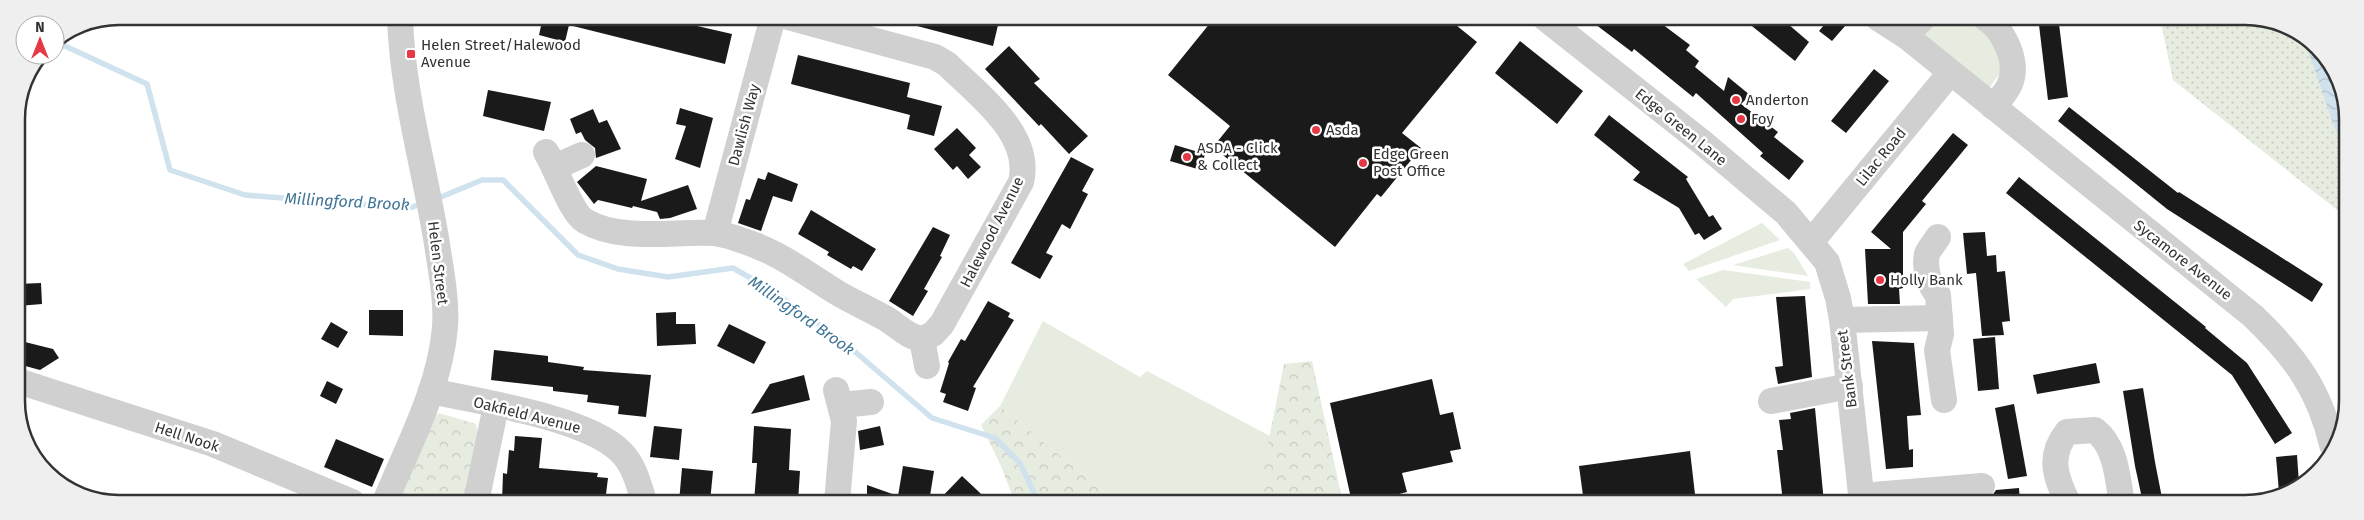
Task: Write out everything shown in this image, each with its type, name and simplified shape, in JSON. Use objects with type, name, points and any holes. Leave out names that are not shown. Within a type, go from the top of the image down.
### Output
[{"type":"street","name":"Helen Street","points":[[388,495],[431,391],[440,358],[445,326],[440,268],[429,200],[409,100],[401,25]]},
{"type":"street","name":"Dawlish Way","points":[[715,233],[771,25]]},
{"type":"street","name":"Halewood Avenue","points":[[817,25],[935,57],[947,64],[1008,126],[1020,146],[1024,162],[1021,182],[942,324],[933,334],[922,339]]},
{"type":"street","name":"Edge Green Lane","points":[[1554,25],[1745,178],[1786,213],[1811,242]]},
{"type":"street","points":[[1993,107],[2011,81],[2012,65],[2004,39],[1994,25]]},
{"type":"street","name":"Sycamore Avenue","points":[[1914,27],[1950,73],[2253,316],[2283,344],[2302,370],[2318,400],[2330,440]]},
{"type":"street","name":"Lilac Road","points":[[1811,242],[1950,73]]},
{"type":"street","points":[[582,155],[551,160],[570,202],[583,220],[603,229],[631,232],[715,233],[756,246],[784,258],[837,293],[885,318],[913,338],[922,339],[927,366]]},
{"type":"street","points":[[1938,237],[1927,254],[1928,279],[1938,295],[1941,334],[1937,350],[1944,400]]},
{"type":"street","name":"Bank Street","points":[[1811,242],[1827,262],[1838,298],[1850,386],[1861,495]]},
{"type":"street","points":[[1842,320],[1940,318]]},
{"type":"street","name":"Hell Nook","points":[[25,383],[213,444],[335,495]]},
{"type":"street","points":[[1771,400],[1850,386]]},
{"type":"street","name":"Oakfield Avenue","points":[[431,391],[560,422],[586,430],[607,440],[622,452],[633,469],[642,495]]},
{"type":"street","points":[[838,495],[844,421],[838,397],[871,402]]},
{"type":"street","points":[[477,495],[496,406]]},
{"type":"street","points":[[2064,495],[2054,454],[2058,444],[2067,432],[2095,430],[2106,439],[2113,454],[2120,495]]},
{"type":"street","points":[[1904,495],[1982,486]]},
{"type":"green space","points":[[1934,25],[1972,25],[1985,32],[1999,50],[2002,70],[1988,90],[1923,38]]},
{"type":"green space","points":[[2161,25],[2251,25],[2281,32],[2302,44],[2320,62],[2332,83],[2337,101],[2339,113],[2339,211],[2173,80]]},
{"type":"green space","points":[[1762,223],[1780,240],[1689,271],[1683,264]]},
{"type":"green space","points":[[1788,248],[1794,253],[1808,276],[1733,265]]},
{"type":"green space","points":[[1723,270],[1810,282],[1810,289],[1733,299],[1726,307],[1696,279]]},
{"type":"green space","points":[[1043,321],[1140,377],[1147,371],[1270,436],[1258,495],[1107,495],[1000,406]]},
{"type":"green space","points":[[1312,361],[1341,495],[1258,495],[1284,364]]},
{"type":"green space","points":[[1000,406],[1107,495],[1012,495],[1001,466],[981,425]]},
{"type":"green space","points":[[439,413],[476,424],[478,434],[467,495],[394,495],[432,417]]},
{"type":"water","points":[[2308,50],[2320,62],[2332,83],[2339,113],[2339,133],[2336,132]]},
{"type":"building","points":[[541,25],[569,25],[565,42],[539,35]]},
{"type":"building","points":[[569,25],[693,25],[732,34],[725,64]]},
{"type":"building","points":[[913,25],[998,25],[993,46]]},
{"type":"building","name":"Asda","points":[[1209,25],[1456,25],[1477,42],[1402,133],[1421,148],[1381,197],[1377,194],[1335,247],[1213,147],[1230,126],[1168,75]]},
{"type":"building","points":[[1596,25],[1663,25],[1690,45],[1686,50],[1699,61],[1695,67],[1724,91],[1728,77],[1750,95],[1741,104],[1778,132],[1774,137],[1804,161],[1789,180],[1760,156],[1763,153],[1696,93],[1693,97],[1634,49],[1632,52]]},
{"type":"building","points":[[1751,25],[1789,25],[1809,42],[1795,61]]},
{"type":"building","points":[[1824,25],[1846,25],[1832,41],[1819,31]]},
{"type":"building","points":[[2039,25],[2059,25],[2068,97],[2048,100]]},
{"type":"building","points":[[1520,41],[1583,91],[1557,124],[1495,73]]},
{"type":"building","points":[[1009,46],[1040,79],[1034,83],[1088,136],[1069,154],[1041,124],[1039,126],[985,69]]},
{"type":"building","points":[[798,55],[910,83],[907,97],[942,106],[934,136],[907,129],[910,115],[791,84]]},
{"type":"building","points":[[1874,69],[1889,81],[1846,133],[1831,121]]},
{"type":"building","points":[[488,90],[551,102],[544,131],[483,116]]},
{"type":"building","points":[[2069,107],[2178,193],[2323,284],[2312,302],[2167,209],[2058,121]]},
{"type":"building","points":[[680,108],[713,118],[700,168],[675,159],[686,126],[676,124]]},
{"type":"building","points":[[593,109],[599,123],[607,120],[621,149],[596,158],[595,148],[585,140],[581,132],[576,134],[570,119]]},
{"type":"building","points":[[1609,115],[1688,177],[1686,179],[1709,217],[1713,215],[1722,229],[1704,240],[1699,233],[1695,235],[1679,208],[1633,180],[1640,172],[1594,135]]},
{"type":"building","points":[[957,128],[976,148],[969,155],[981,167],[968,179],[957,166],[953,170],[934,149]]},
{"type":"building","points":[[1953,133],[1968,145],[1922,201],[1926,204],[1903,232],[1903,288],[1899,289],[1900,304],[1868,304],[1865,249],[1891,249],[1871,232]]},
{"type":"building","name":"ASDA - Click & Collect","points":[[1175,145],[1205,154],[1201,170],[1170,161]]},
{"type":"building","points":[[1071,157],[1094,169],[1082,191],[1088,194],[1070,229],[1062,224],[1046,253],[1053,256],[1040,279],[1011,263]]},
{"type":"building","points":[[596,166],[647,179],[641,201],[688,185],[697,209],[670,218],[660,219],[657,212],[633,206],[632,208],[598,200],[594,204],[577,182]]},
{"type":"building","points":[[768,172],[798,184],[792,202],[773,196],[761,231],[738,223],[746,199],[750,200],[758,178],[765,180]]},
{"type":"building","points":[[2019,177],[2206,327],[2247,363],[2292,433],[2275,444],[2232,375],[2006,193]]},
{"type":"building","points":[[811,210],[876,249],[862,271],[853,266],[851,269],[827,255],[829,252],[798,234]]},
{"type":"building","points":[[933,227],[950,235],[940,256],[942,257],[924,289],[928,291],[913,316],[889,301]]},
{"type":"building","points":[[1985,232],[1987,256],[1996,255],[1997,272],[2005,271],[2010,321],[2002,322],[2004,335],[1982,336],[1976,273],[1967,274],[1963,233]]},
{"type":"building","points":[[41,283],[42,304],[25,305],[25,284]]},
{"type":"building","points":[[1805,296],[1812,377],[1778,384],[1775,367],[1783,366],[1776,297]]},
{"type":"building","points":[[988,301],[1010,313],[1008,317],[1014,320],[973,387],[976,388],[968,411],[943,402],[946,394],[940,392],[948,362],[961,339],[965,341]]},
{"type":"building","points":[[369,310],[403,310],[403,336],[369,335]]},
{"type":"building","points":[[676,312],[676,324],[695,324],[696,344],[657,346],[656,313]]},
{"type":"building","points":[[331,322],[348,332],[338,348],[321,339]]},
{"type":"building","points":[[729,324],[766,342],[754,364],[717,346]]},
{"type":"building","points":[[1995,337],[1999,389],[1978,391],[1973,339]]},
{"type":"building","points":[[1872,341],[1914,343],[1921,415],[1907,416],[1909,450],[1913,449],[1913,467],[1886,469]]},
{"type":"building","points":[[25,342],[53,349],[59,358],[40,370],[25,366]]},
{"type":"building","points":[[494,350],[548,356],[548,362],[584,367],[583,370],[651,375],[646,417],[618,414],[619,406],[587,402],[588,395],[553,391],[553,387],[491,380]]},
{"type":"building","points":[[2096,363],[2100,383],[2037,394],[2033,375]]},
{"type":"building","points":[[804,375],[810,400],[751,414],[770,384]]},
{"type":"building","points":[[1432,379],[1440,415],[1453,412],[1461,449],[1450,451],[1453,462],[1402,473],[1407,492],[1395,495],[1350,495],[1330,403]]},
{"type":"building","points":[[327,381],[343,389],[336,404],[320,396]]},
{"type":"building","points":[[2143,388],[2161,495],[2141,495],[2123,391]]},
{"type":"building","points":[[2014,404],[2027,476],[2008,479],[1995,408]]},
{"type":"building","points":[[1815,408],[1823,495],[1782,495],[1777,450],[1783,450],[1779,420],[1791,419],[1790,413]]},
{"type":"building","points":[[654,426],[682,429],[679,460],[650,457]]},
{"type":"building","points":[[754,426],[791,429],[789,470],[800,471],[798,495],[755,495],[757,463],[752,463]]},
{"type":"building","points":[[880,426],[884,445],[860,450],[858,431]]},
{"type":"building","points":[[515,436],[542,438],[539,468],[598,473],[597,477],[608,478],[606,495],[502,495],[503,473],[507,474],[509,450],[514,451]]},
{"type":"building","points":[[336,439],[384,459],[372,487],[324,467]]},
{"type":"building","points":[[1690,451],[1695,495],[1583,495],[1579,466]]},
{"type":"building","points":[[2297,455],[2299,478],[2279,489],[2276,457]]},
{"type":"building","points":[[903,466],[934,471],[930,495],[898,495]]},
{"type":"building","points":[[682,468],[713,471],[711,495],[680,495]]},
{"type":"building","points":[[962,476],[982,495],[944,495]]},
{"type":"building","points":[[867,485],[895,495],[867,495]]},
{"type":"building","points":[[2019,488],[2019,495],[1993,495],[1996,490]]},
{"type":"waterway","name":"Millingford Brook","points":[[65,46],[147,84],[170,170],[245,195],[410,208],[423,203]]},
{"type":"waterway","name":"Millingford Brook","points":[[436,199],[482,180],[503,180],[578,255],[618,269],[668,277],[733,268],[768,288],[846,344],[932,418],[995,438],[1020,463],[1035,495]]},
{"type":"place","name":"Helen Street/Halewood Avenue","points":[[411,54]]},
{"type":"place","name":"Anderton","points":[[1736,100]]},
{"type":"place","name":"Foy","points":[[1741,119]]},
{"type":"place","name":"Asda","points":[[1316,130]]},
{"type":"place","name":"ASDA - Click & Collect","points":[[1187,157]]},
{"type":"place","name":"Edge Green Post Office","points":[[1363,163]]},
{"type":"place","name":"Holly Bank","points":[[1880,280]]}]
